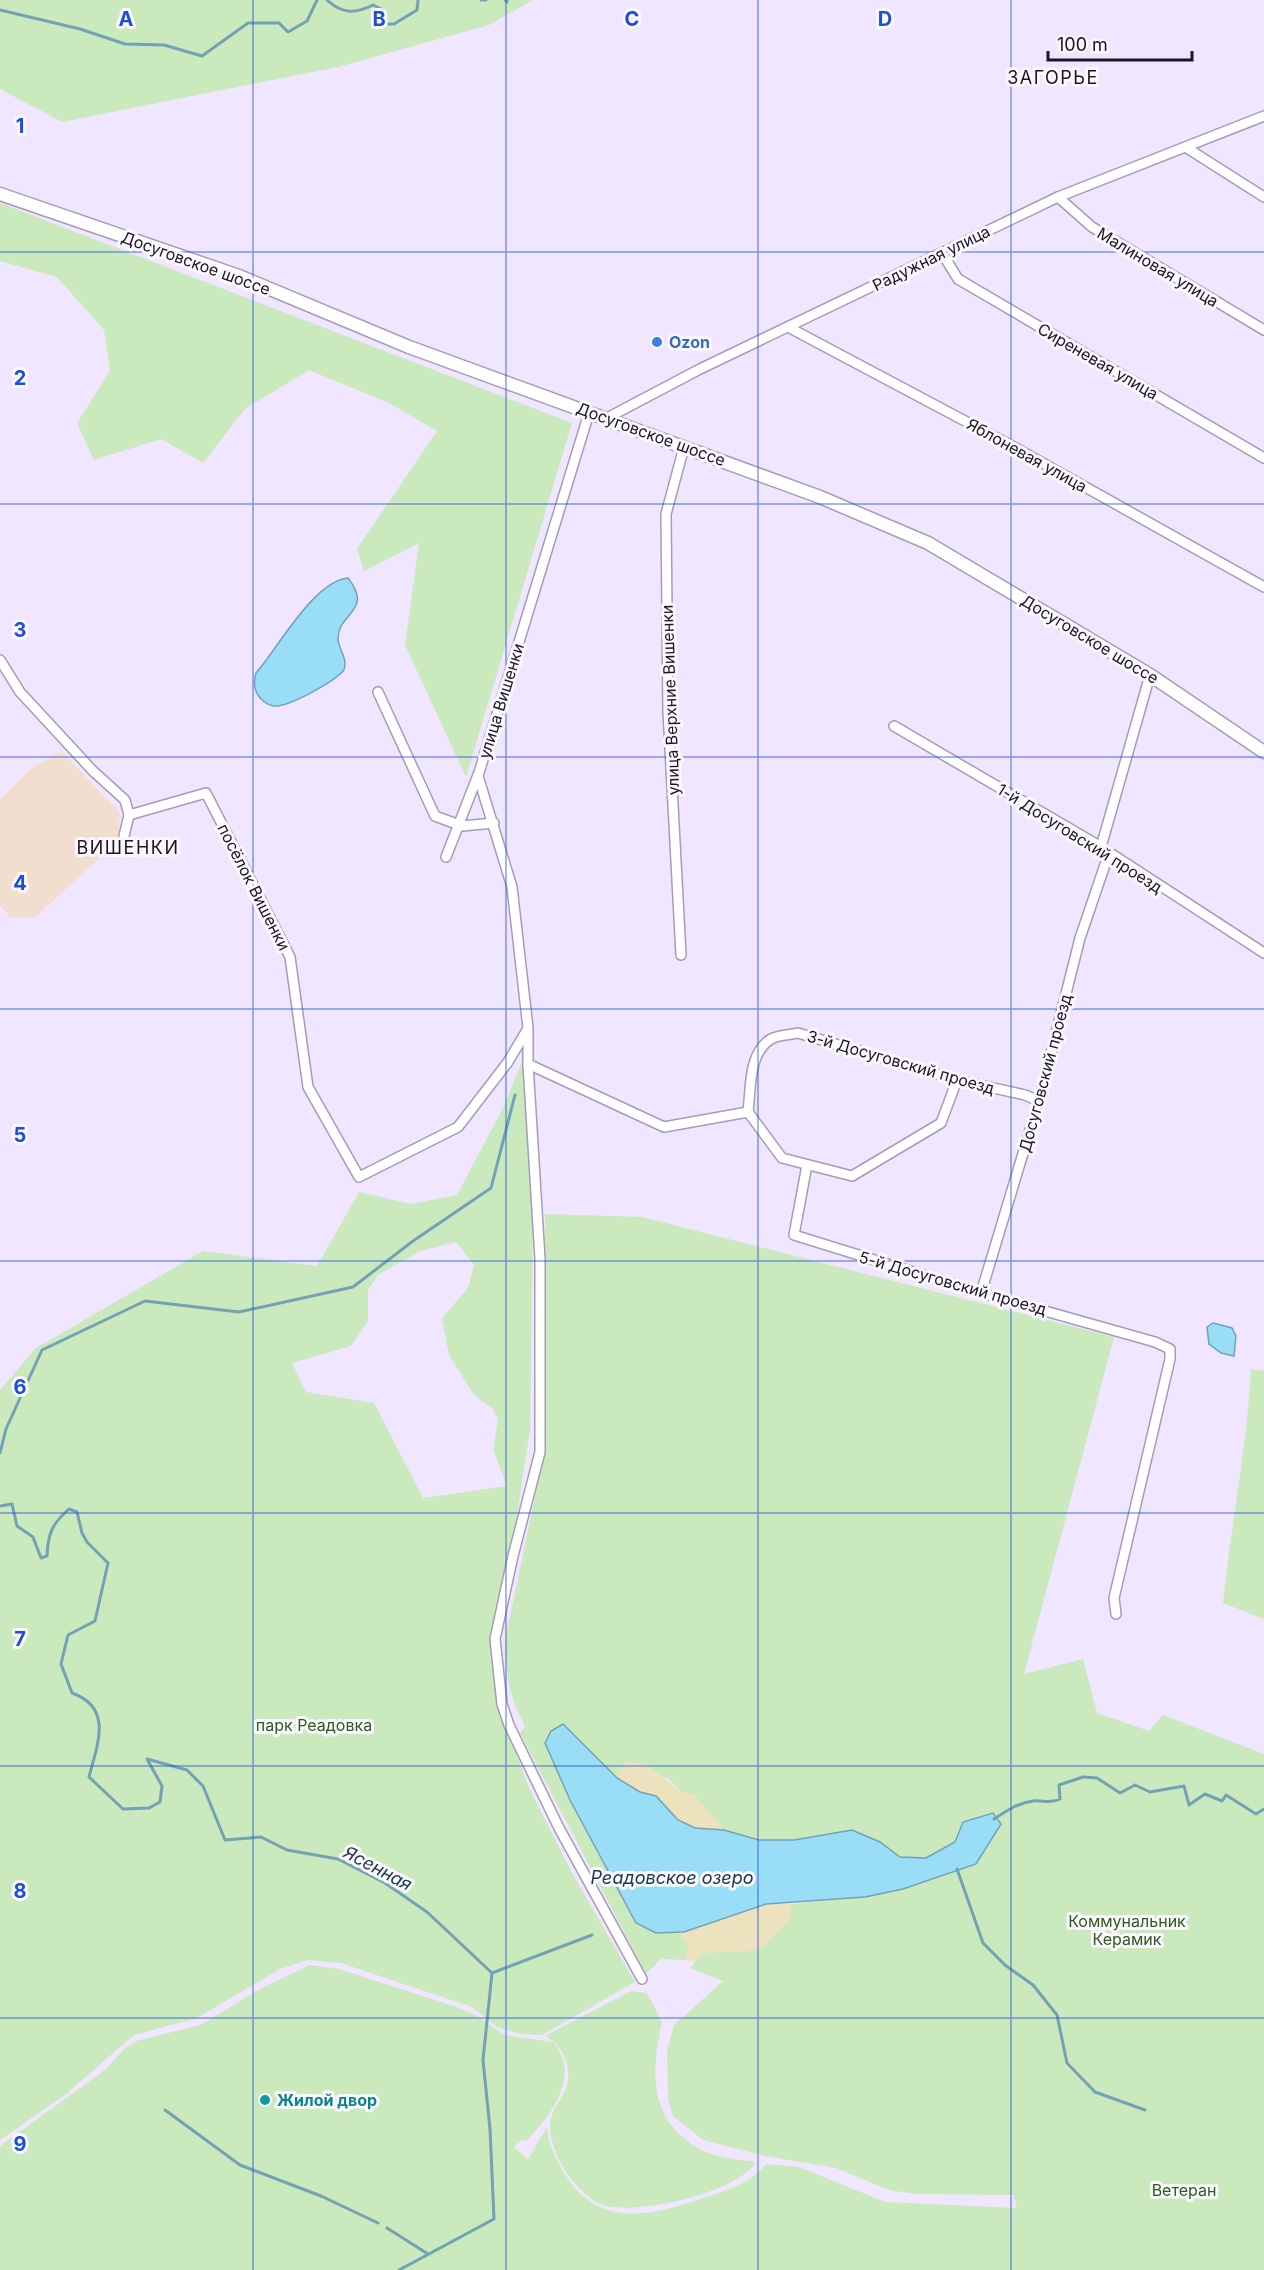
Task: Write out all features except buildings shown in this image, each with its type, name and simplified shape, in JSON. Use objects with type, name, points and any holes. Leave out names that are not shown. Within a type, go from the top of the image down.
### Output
[{"type":"main road","name":"Досуговское шоссе","points":[[0,194],[239,276],[409,347],[820,497],[928,543],[1150,675],[1264,752]]},
{"type":"street","name":"Радужная улица","points":[[607,418],[788,327],[1058,197],[1264,116]]},
{"type":"street","points":[[1187,148],[1264,197]]},
{"type":"street","name":"Малиновая улица","points":[[1058,197],[1092,227],[1264,330]]},
{"type":"street","name":"Сиреневая улица","points":[[942,253],[958,279],[1264,458]]},
{"type":"street","name":"Яблоневая улица","points":[[788,327],[1012,446],[1264,587]]},
{"type":"street","name":"улица Вишенки","points":[[589,413],[478,775],[512,887],[528,1028],[528,1064],[540,1259],[540,1452],[531,1496],[513,1556],[495,1639],[502,1704],[519,1746],[559,1828],[642,1979]]},
{"type":"street","name":"улица Верхние Вишенки","points":[[681,955],[668,711],[666,514],[684,447]]},
{"type":"street","points":[[0,660],[20,692],[93,771],[125,800],[129,815],[124,836]]},
{"type":"street","points":[[1101,847],[1150,675]]},
{"type":"street","points":[[378,692],[435,816],[459,825],[494,823]]},
{"type":"street","name":"1-й Досуговский проезд","points":[[894,726],[1101,847],[1264,953]]},
{"type":"street","points":[[446,857],[478,775]]},
{"type":"street","name":"посёлок Вишенки","points":[[129,815],[206,793],[290,957],[308,1087],[359,1177],[458,1127],[508,1062],[528,1028]]},
{"type":"street","name":"Досуговский проезд","points":[[981,1293],[1039,1101],[1080,938],[1109,853]]},
{"type":"street","name":"3-й Досуговский проезд","points":[[748,1112],[753,1067],[759,1049],[772,1038],[798,1033],[957,1080],[1025,1095],[1039,1101]]},
{"type":"street","points":[[528,1064],[663,1127],[748,1112],[782,1158],[852,1176],[941,1123],[957,1080]]},
{"type":"street","name":"5-й Досуговский проезд","points":[[807,1164],[794,1235],[981,1293],[1155,1342],[1170,1349],[1170,1359],[1114,1598],[1116,1614]]},
{"type":"shaded area","points":[[62,752],[120,813],[118,841],[34,918],[10,917],[0,905],[0,800],[34,766]]},
{"type":"green space","points":[[0,0],[533,0],[489,25],[338,67],[62,122],[0,89]]},
{"type":"green space","points":[[0,203],[572,423],[466,777],[405,645],[419,543],[364,571],[357,549],[437,431],[389,403],[309,370],[245,409],[203,463],[161,439],[94,460],[77,423],[110,371],[104,330],[57,277],[0,261]]},
{"type":"green space","name":"парк Реадовка","points":[[522,1062],[533,1218],[530,1429],[513,1543],[490,1645],[499,1705],[529,1788],[572,1873],[635,1982],[542,2035],[521,2034],[497,2027],[472,2007],[341,1963],[308,1960],[280,1969],[197,2018],[134,2035],[66,2094],[0,2140],[0,1390],[36,1348],[203,1251],[317,1266],[359,1192],[411,1204],[457,1195],[504,1106]],"holes":[[[456,1242],[474,1265],[468,1288],[442,1318],[449,1355],[474,1395],[493,1409],[498,1420],[493,1449],[507,1486],[423,1498],[374,1403],[306,1392],[292,1363],[351,1346],[368,1321],[368,1290],[378,1275],[420,1251]]]},
{"type":"green space","points":[[545,1214],[642,1217],[1114,1337],[1024,1674],[1083,1659],[1097,1713],[1149,1731],[1163,1715],[1264,1754],[1264,2270],[0,2270],[0,2146],[105,2070],[125,2048],[136,2041],[200,2025],[262,1988],[310,1965],[339,1969],[454,2006],[477,2016],[505,2035],[553,2042],[561,2055],[565,2068],[560,2094],[536,2131],[526,2141],[522,2140],[514,2147],[528,2159],[547,2127],[554,2154],[576,2189],[591,2202],[608,2210],[645,2213],[686,2204],[739,2185],[754,2176],[766,2164],[799,2167],[885,2202],[1017,2208],[1014,2195],[915,2194],[889,2190],[836,2168],[765,2156],[703,2140],[673,2116],[668,2099],[667,2051],[674,2025],[723,1981],[690,1968],[702,1953],[760,1950],[790,1919],[791,1904],[865,1897],[903,1889],[955,1842],[926,1858],[900,1857],[880,1842],[852,1830],[794,1840],[759,1840],[724,1830],[695,1795],[680,1791],[669,1779],[626,1761],[617,1778],[563,1724],[545,1743],[570,1800],[636,1923],[656,1933],[678,1932],[689,1945],[684,1960],[661,1959],[646,1974],[520,1733],[525,1726],[515,1704],[508,1674],[505,1640],[544,1454]]},
{"type":"green space","points":[[1251,1369],[1264,1371],[1264,1619],[1223,1603],[1246,1428]]},
{"type":"green space","points":[[631,1991],[647,1993],[662,2022],[655,2076],[662,2108],[670,2123],[682,2136],[704,2151],[726,2158],[756,2162],[745,2173],[729,2183],[708,2192],[661,2204],[618,2208],[602,2205],[585,2194],[571,2179],[556,2153],[551,2138],[550,2120],[568,2083],[568,2067],[562,2052],[552,2040],[545,2036]]},
{"type":"sand","points":[[625,1761],[649,1766],[680,1791],[695,1795],[724,1830],[695,1828],[678,1820],[656,1796],[640,1792],[617,1778]]},
{"type":"sand","points":[[766,1904],[791,1904],[790,1919],[760,1950],[702,1953],[696,1961],[684,1960],[689,1945],[678,1932]]},
{"type":"water","points":[[348,578],[355,589],[357,598],[353,611],[339,630],[338,642],[345,661],[344,670],[322,687],[289,703],[273,706],[266,703],[255,690],[256,673],[310,603],[335,582]]},
{"type":"water","points":[[1213,1323],[1232,1328],[1236,1336],[1234,1356],[1221,1353],[1209,1344],[1207,1327]]},
{"type":"water","name":"Реадовское озеро","points":[[563,1724],[617,1778],[640,1792],[656,1796],[678,1820],[695,1828],[724,1830],[759,1840],[794,1840],[852,1830],[880,1842],[900,1857],[926,1858],[955,1842],[963,1822],[993,1813],[1001,1824],[976,1864],[903,1889],[865,1897],[766,1904],[684,1932],[656,1933],[636,1923],[570,1800],[545,1743],[551,1731]]},
{"type":"waterway","points":[[0,10],[80,29],[125,44],[164,45],[202,56],[248,23],[279,23],[288,32],[307,21],[317,0]]},
{"type":"waterway","points":[[327,0],[338,8],[349,11],[373,5],[381,9],[384,24],[394,24],[417,10],[418,0]]},
{"type":"waterway","points":[[481,0],[486,0]]},
{"type":"waterway","points":[[505,0],[507,2],[507,0]]},
{"type":"waterway","points":[[0,1453],[6,1429],[42,1350],[145,1301],[239,1312],[353,1287],[413,1241],[491,1188],[515,1095]]},
{"type":"waterway","name":"Ясенная","points":[[0,1506],[12,1504],[17,1526],[33,1537],[41,1558],[47,1556],[48,1541],[59,1519],[69,1509],[77,1512],[82,1533],[87,1542],[108,1563],[95,1621],[68,1635],[61,1664],[72,1693],[94,1708],[98,1718],[98,1740],[89,1777],[123,1809],[149,1808],[160,1802],[162,1786],[147,1759],[187,1770],[203,1786],[225,1840],[261,1837],[287,1850],[338,1859],[385,1883],[427,1912],[492,1973],[483,2060],[490,2129],[494,2219],[399,2270]]},
{"type":"waterway","points":[[994,1819],[1022,1804],[1060,1799],[1059,1785],[1083,1777],[1097,1778],[1120,1793],[1135,1785],[1150,1792],[1184,1786],[1189,1805],[1205,1794],[1222,1801],[1226,1795],[1256,1814],[1264,1809]]},
{"type":"waterway","points":[[957,1869],[983,1943],[1005,1965],[1033,1985],[1057,2015],[1067,2063],[1095,2092],[1145,2110]]},
{"type":"waterway","points":[[492,1973],[592,1935]]},
{"type":"waterway","points":[[165,2110],[240,2165],[321,2196],[378,2223]]},
{"type":"waterway","points":[[387,2228],[428,2254]]},
{"type":"place","name":"Ozon","points":[[657,342]]},
{"type":"place","name":"Жилой двор","points":[[265,2100]]},
{"type":"district","name":"ЗАГОРЬЕ","points":[[1053,77]]},
{"type":"district","name":"ВИШЕНКИ","points":[[128,847]]},
{"type":"park label","name":"Коммунальник Керамик","points":[[1127,1930]]},
{"type":"park label","name":"Ветеран","points":[[1184,2190]]}]
